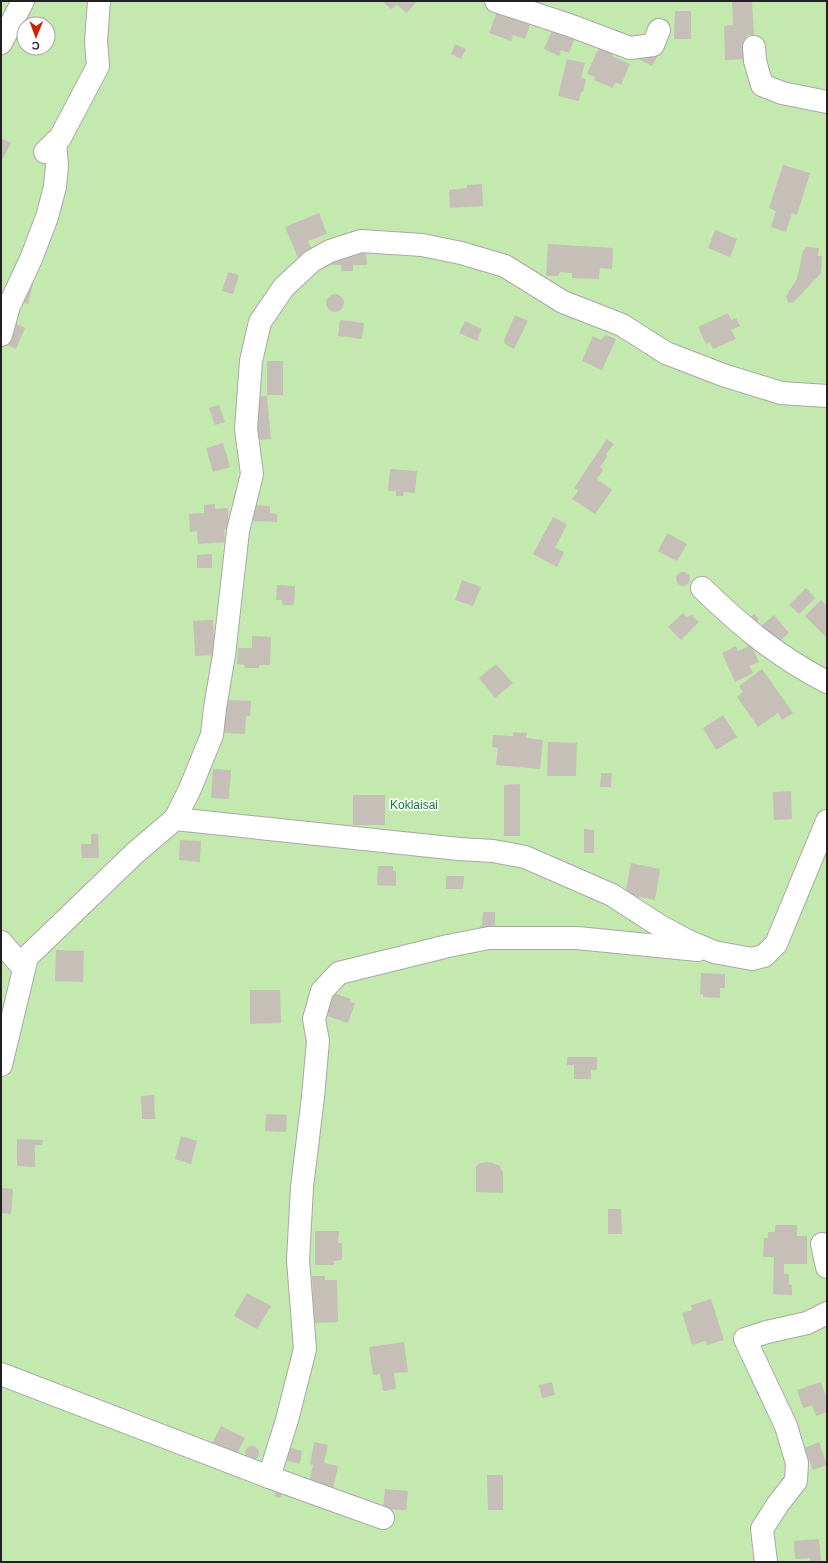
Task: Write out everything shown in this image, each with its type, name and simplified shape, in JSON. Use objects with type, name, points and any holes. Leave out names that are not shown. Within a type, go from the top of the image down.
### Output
[{"type":"street","points":[[1,43],[24,1]]},
{"type":"street","points":[[1,335],[9,306],[31,259],[47,217],[54,187],[57,165],[49,148],[60,138],[98,66],[96,41],[99,1]]},
{"type":"street","points":[[496,1],[570,25],[630,48],[653,45],[659,30]]},
{"type":"street","points":[[754,47],[755,61],[762,85],[782,93],[827,102]]},
{"type":"street","points":[[1,1065],[27,957],[136,853],[175,819],[190,789],[212,735],[224,655],[238,531],[252,474],[246,429],[251,361],[260,322],[284,287],[312,261],[330,250],[361,241],[422,245],[461,253],[505,266],[563,302],[622,325],[666,353],[781,393],[827,396]]},
{"type":"street","points":[[702,588],[731,616],[774,651],[827,682]]},
{"type":"street","points":[[175,819],[459,849],[493,851],[525,857],[612,895],[660,926],[686,940],[711,951],[733,957],[752,959],[764,956],[776,944],[827,821]]},
{"type":"street","points":[[269,1477],[287,1420],[304,1349],[298,1260],[302,1187],[318,1041],[314,1019],[322,991],[339,973],[489,938],[577,938],[687,950],[711,951]]},
{"type":"street","points":[[1,942],[24,969]]},
{"type":"street","points":[[822,1244],[827,1267]]},
{"type":"street","points":[[766,1562],[762,1529],[778,1504],[796,1481],[797,1463],[786,1426],[745,1339],[806,1323],[827,1313]]},
{"type":"street","points":[[1,1374],[269,1477],[383,1518]]},
{"type":"green space","name":"Koklaisai","points":[[1,1],[827,1],[827,1562],[1,1562]]},
{"type":"building","points":[[382,1],[417,1],[407,13],[397,5],[391,9]]},
{"type":"building","points":[[732,1],[752,1],[754,35],[747,35],[748,59],[725,60],[724,26],[733,25]]},
{"type":"building","points":[[498,9],[518,16],[518,20],[530,25],[525,39],[513,35],[511,41],[489,33]]},
{"type":"building","points":[[675,11],[691,11],[691,39],[674,39]]},
{"type":"building","points":[[553,28],[575,37],[569,53],[561,50],[559,56],[544,49]]},
{"type":"building","points":[[455,44],[466,49],[461,59],[451,54]]},
{"type":"building","points":[[600,47],[613,53],[612,56],[630,64],[621,85],[615,82],[613,88],[594,80],[595,77],[587,74]]},
{"type":"building","points":[[642,49],[657,57],[652,66],[637,58]]},
{"type":"building","points":[[567,59],[585,63],[581,78],[586,79],[579,101],[558,96]]},
{"type":"building","points":[[1,138],[11,143],[1,162]]},
{"type":"building","points":[[783,165],[810,173],[797,215],[792,213],[786,232],[771,227],[776,211],[769,208]]},
{"type":"building","points":[[482,184],[483,206],[450,208],[449,190],[467,188],[467,185]]},
{"type":"building","points":[[319,213],[327,234],[308,241],[314,254],[299,260],[285,227]]},
{"type":"building","points":[[715,230],[737,239],[730,257],[708,248]]},
{"type":"building","points":[[548,244],[613,248],[612,269],[600,268],[599,279],[572,278],[572,273],[560,272],[559,276],[546,276]]},
{"type":"building","points":[[806,247],[819,248],[818,256],[822,256],[821,273],[793,303],[788,302],[786,296],[797,279],[803,251]]},
{"type":"building","points":[[366,252],[367,265],[353,265],[353,271],[341,271],[341,265],[331,265],[331,254]]},
{"type":"building","points":[[228,272],[239,275],[233,294],[222,291]]},
{"type":"building","points":[[24,282],[33,284],[28,304],[18,301]]},
{"type":"building","points":[[335,294],[341,297],[344,303],[341,309],[335,312],[329,309],[326,303],[329,297]]},
{"type":"building","points":[[728,313],[731,320],[736,318],[740,326],[731,330],[736,339],[713,349],[710,342],[706,344],[698,327]]},
{"type":"building","points":[[515,315],[528,321],[514,349],[505,344],[504,340]]},
{"type":"building","points":[[340,320],[364,323],[362,339],[338,336]]},
{"type":"building","points":[[465,321],[482,329],[477,341],[459,333]]},
{"type":"building","points":[[13,322],[25,328],[16,349],[3,343]]},
{"type":"building","points":[[606,335],[616,339],[602,370],[582,361],[593,336],[601,340]]},
{"type":"building","points":[[267,361],[283,361],[283,395],[267,395]]},
{"type":"building","points":[[267,396],[271,439],[259,440],[255,397]]},
{"type":"building","points":[[219,405],[225,422],[215,425],[209,408]]},
{"type":"building","points":[[607,439],[614,444],[606,454],[607,457],[600,467],[603,470],[597,479],[612,490],[595,514],[572,499],[578,491],[574,488]]},
{"type":"building","points":[[223,443],[230,467],[213,472],[206,448]]},
{"type":"building","points":[[390,469],[417,471],[415,493],[404,492],[403,496],[396,496],[396,491],[388,491]]},
{"type":"building","points":[[215,504],[215,509],[228,508],[229,529],[224,529],[225,542],[198,544],[197,531],[190,532],[189,514],[204,513],[204,505]]},
{"type":"building","points":[[253,505],[270,506],[270,513],[277,514],[277,522],[252,521]]},
{"type":"building","points":[[553,517],[567,524],[555,548],[564,552],[557,567],[533,554]]},
{"type":"building","points":[[667,533],[687,544],[677,561],[658,551]]},
{"type":"building","points":[[212,554],[212,568],[197,568],[197,555]]},
{"type":"building","points":[[680,572],[686,572],[690,576],[690,582],[686,586],[680,586],[676,582],[676,576]]},
{"type":"building","points":[[462,580],[481,587],[473,606],[455,600]]},
{"type":"building","points":[[277,585],[295,586],[294,605],[282,605],[282,600],[276,600]]},
{"type":"building","points":[[806,588],[815,598],[799,614],[789,605]]},
{"type":"building","points":[[821,600],[827,606],[827,638],[805,616]]},
{"type":"building","points":[[683,613],[687,617],[692,615],[699,622],[681,640],[668,627]]},
{"type":"building","points":[[754,614],[759,619],[755,624],[749,618]]},
{"type":"building","points":[[774,615],[789,633],[775,645],[760,627]]},
{"type":"building","points":[[213,620],[215,655],[195,656],[193,621]]},
{"type":"building","points":[[252,636],[271,637],[270,665],[259,665],[259,668],[244,668],[245,665],[237,664],[238,648],[252,648]]},
{"type":"building","points":[[751,645],[759,662],[749,666],[753,673],[735,682],[722,653],[736,646],[738,651]]},
{"type":"building","points":[[496,664],[513,683],[495,698],[479,678]]},
{"type":"building","points":[[762,669],[793,713],[782,720],[778,713],[758,727],[737,697],[743,692],[739,686]]},
{"type":"building","points":[[225,700],[251,701],[250,716],[246,716],[245,734],[224,733]]},
{"type":"building","points":[[723,715],[737,737],[716,750],[703,728]]},
{"type":"building","points":[[513,732],[527,733],[526,738],[543,740],[540,769],[496,765],[498,748],[492,747],[493,735],[513,736]]},
{"type":"building","points":[[548,742],[577,743],[576,776],[547,776]]},
{"type":"building","points":[[213,769],[231,770],[229,799],[211,798]]},
{"type":"building","points":[[601,773],[612,773],[611,787],[600,787]]},
{"type":"building","points":[[520,784],[520,836],[504,836],[504,785]]},
{"type":"building","points":[[791,791],[792,819],[774,820],[773,792]]},
{"type":"building","points":[[353,795],[385,795],[385,825],[353,825]]},
{"type":"building","points":[[584,829],[594,830],[594,853],[584,853]]},
{"type":"building","points":[[91,834],[98,834],[99,858],[82,858],[81,844],[91,844]]},
{"type":"building","points":[[180,840],[201,841],[200,862],[179,860]]},
{"type":"building","points":[[631,863],[660,869],[655,900],[625,894]]},
{"type":"building","points":[[378,866],[393,866],[393,871],[396,871],[396,886],[377,885]]},
{"type":"building","points":[[446,876],[464,876],[463,889],[446,889]]},
{"type":"building","points":[[483,912],[495,912],[495,932],[480,932]]},
{"type":"building","points":[[56,950],[84,951],[83,982],[55,981]]},
{"type":"building","points":[[701,973],[725,974],[725,988],[720,988],[720,998],[703,997],[703,994],[700,994]]},
{"type":"building","points":[[250,990],[280,990],[281,1023],[250,1024]]},
{"type":"building","points":[[334,993],[351,999],[350,1002],[355,1003],[348,1023],[327,1016]]},
{"type":"building","points":[[567,1057],[597,1057],[597,1070],[591,1070],[591,1079],[574,1079],[574,1065],[567,1065]]},
{"type":"building","points":[[154,1095],[155,1119],[142,1119],[141,1096]]},
{"type":"building","points":[[266,1114],[287,1115],[286,1132],[265,1131]]},
{"type":"building","points":[[181,1136],[197,1141],[191,1164],[175,1159]]},
{"type":"building","points":[[17,1139],[43,1140],[42,1145],[35,1145],[35,1167],[17,1166]]},
{"type":"building","points":[[490,1162],[500,1166],[503,1173],[503,1193],[476,1192],[476,1166],[480,1163]]},
{"type":"building","points":[[1,1188],[13,1189],[11,1214],[1,1213]]},
{"type":"building","points":[[608,1209],[621,1209],[622,1234],[608,1234]]},
{"type":"building","points":[[775,1225],[797,1225],[797,1236],[807,1236],[807,1264],[784,1264],[784,1274],[789,1274],[789,1285],[792,1285],[792,1295],[773,1294],[774,1257],[763,1257],[764,1238],[768,1238],[768,1232],[775,1232]]},
{"type":"building","points":[[315,1231],[339,1231],[338,1243],[342,1243],[342,1260],[334,1261],[334,1265],[315,1265]]},
{"type":"building","points":[[312,1276],[325,1276],[325,1280],[337,1280],[338,1322],[314,1323]]},
{"type":"building","points":[[247,1293],[271,1306],[257,1329],[234,1316]]},
{"type":"building","points":[[711,1299],[724,1340],[707,1345],[706,1341],[692,1345],[682,1313],[692,1310],[691,1305]]},
{"type":"building","points":[[404,1342],[408,1372],[394,1373],[396,1389],[383,1391],[380,1374],[373,1375],[369,1347]]},
{"type":"building","points":[[552,1382],[555,1395],[542,1398],[539,1385]]},
{"type":"building","points":[[821,1382],[827,1400],[827,1412],[816,1416],[812,1405],[803,1408],[797,1390]]},
{"type":"building","points":[[221,1426],[245,1438],[235,1457],[211,1445]]},
{"type":"building","points":[[314,1442],[328,1445],[324,1463],[338,1466],[333,1489],[309,1484],[313,1465],[310,1464]]},
{"type":"building","points":[[819,1442],[827,1465],[813,1470],[804,1448]]},
{"type":"building","points":[[252,1446],[257,1448],[259,1453],[257,1458],[252,1460],[247,1458],[245,1453],[247,1448]]},
{"type":"building","points":[[287,1447],[302,1451],[300,1464],[284,1460]]},
{"type":"building","points":[[487,1475],[503,1475],[503,1510],[488,1510]]},
{"type":"building","points":[[278,1486],[284,1488],[280,1498],[274,1496]]},
{"type":"building","points":[[385,1489],[408,1491],[406,1510],[383,1509]]},
{"type":"building","points":[[819,1539],[821,1562],[810,1562],[810,1558],[795,1559],[794,1541]]}]
